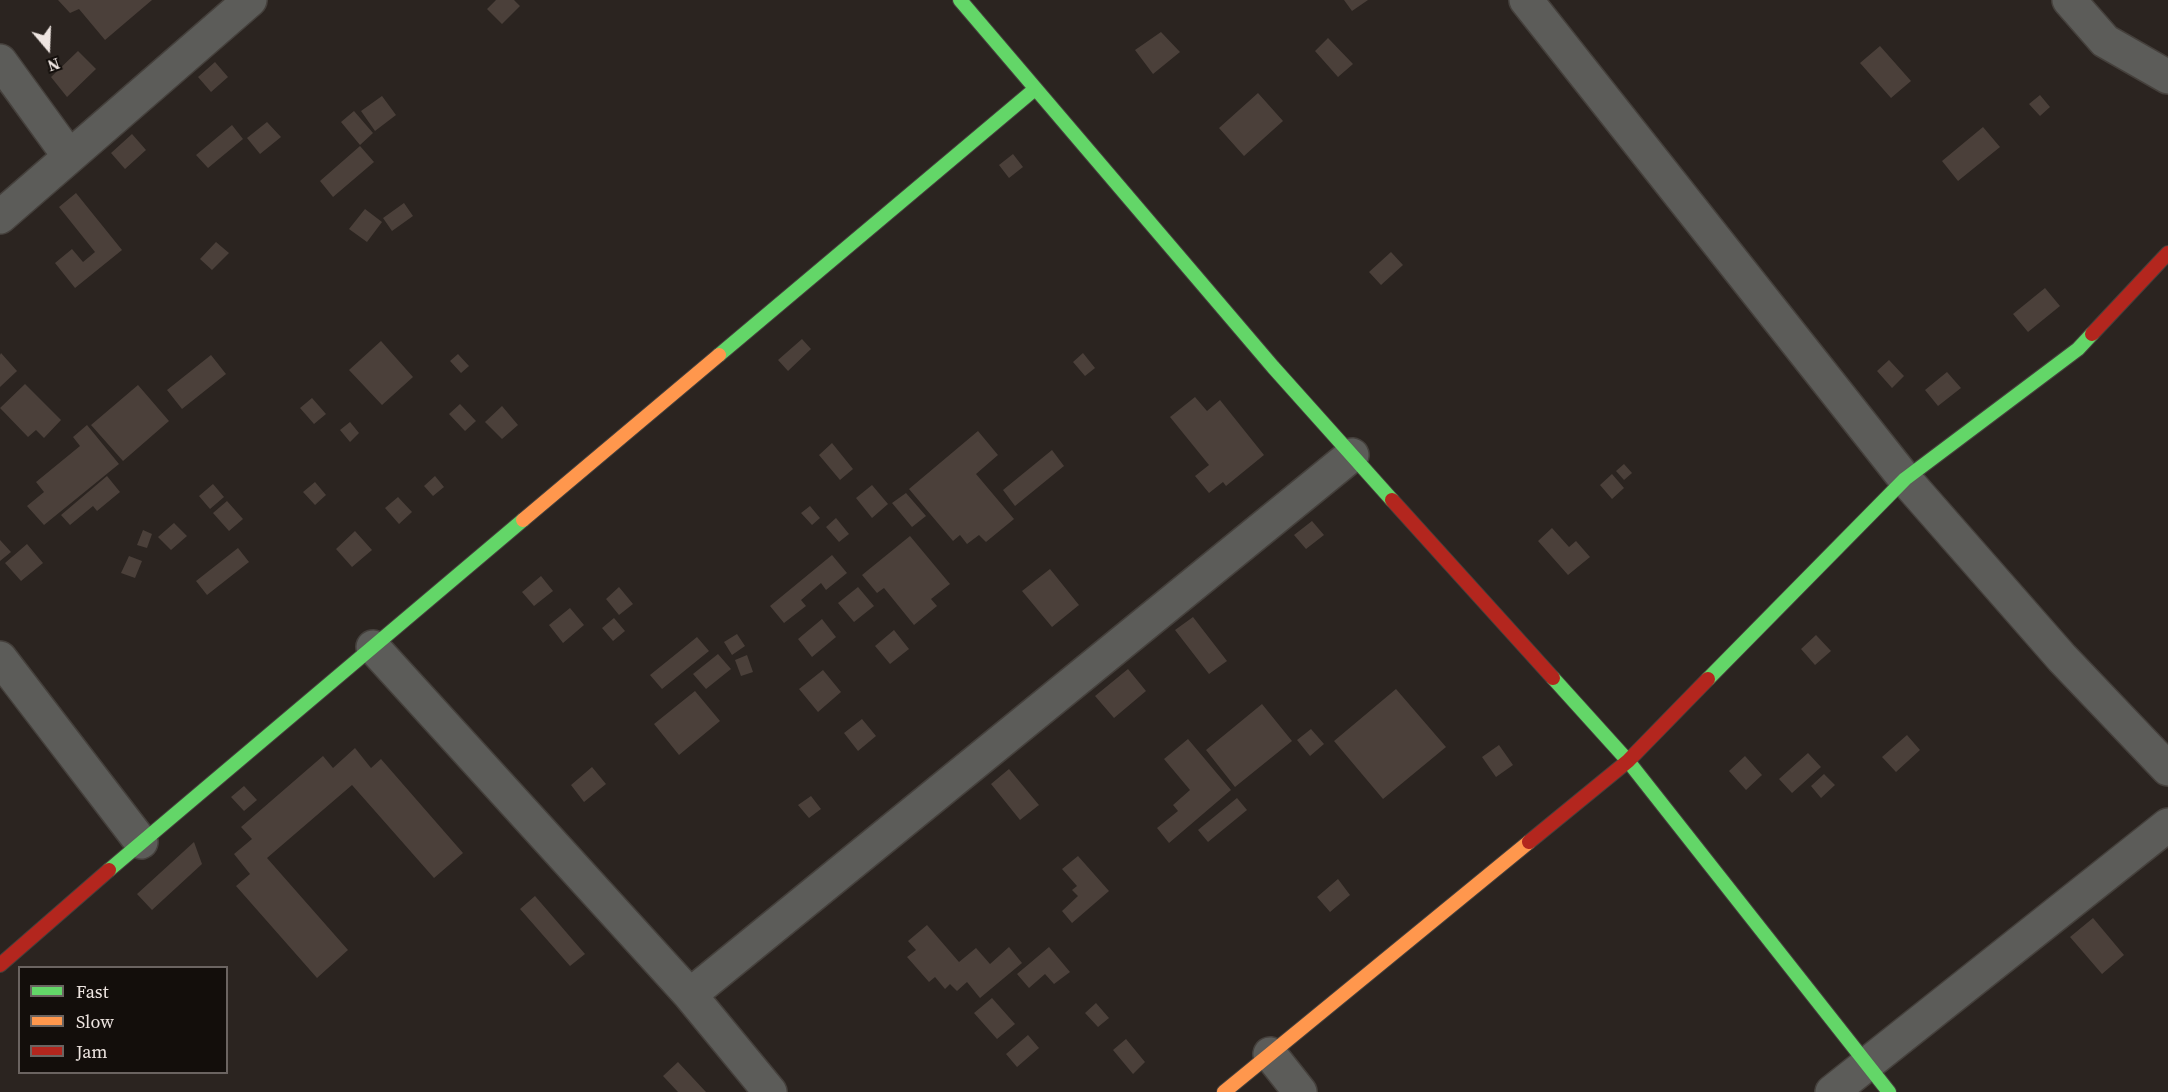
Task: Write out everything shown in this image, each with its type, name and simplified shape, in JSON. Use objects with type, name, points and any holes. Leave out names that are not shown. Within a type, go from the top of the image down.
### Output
[{"type":"street","points":[[0,217],[250,0]]},
{"type":"street","points":[[960,0],[1273,367],[1628,761],[1889,1092]]},
{"type":"street","points":[[1526,0],[1905,479],[2062,658],[2168,769]]},
{"type":"street","points":[[2069,0],[2105,41],[2168,77]]},
{"type":"street","points":[[0,61],[69,156]]},
{"type":"street","points":[[0,965],[141,842],[1035,89]]},
{"type":"street","points":[[1224,1092],[1628,761],[1905,479],[2078,349],[2168,253]]},
{"type":"street","points":[[690,995],[1352,455]]},
{"type":"street","points":[[373,647],[690,995],[770,1092]]},
{"type":"street","points":[[0,658],[141,842]]},
{"type":"street","points":[[1832,1092],[2168,825]]},
{"type":"street","points":[[1270,1054],[1300,1092]]},
{"type":"building","points":[[58,0],[152,0],[105,40],[79,9],[70,13]]},
{"type":"building","points":[[496,0],[514,0],[520,6],[502,24],[487,9]]},
{"type":"building","points":[[1344,0],[1368,0],[1352,11]]},
{"type":"building","points":[[1161,32],[1180,52],[1153,74],[1135,50]]},
{"type":"building","points":[[1328,38],[1353,64],[1338,77],[1315,51]]},
{"type":"building","points":[[1880,46],[1911,81],[1891,98],[1860,63]]},
{"type":"building","points":[[78,51],[96,69],[67,97],[51,77]]},
{"type":"building","points":[[215,62],[228,77],[211,92],[198,77]]},
{"type":"building","points":[[1258,93],[1283,121],[1244,156],[1219,128]]},
{"type":"building","points":[[2040,95],[2050,107],[2040,116],[2029,104]]},
{"type":"building","points":[[382,96],[396,115],[375,131],[361,111]]},
{"type":"building","points":[[354,111],[373,133],[360,145],[341,122]]},
{"type":"building","points":[[267,122],[281,137],[260,154],[247,138]]},
{"type":"building","points":[[232,125],[243,139],[208,168],[196,155]]},
{"type":"building","points":[[1983,127],[2000,147],[1958,181],[1942,161]]},
{"type":"building","points":[[132,134],[146,150],[125,169],[111,153]]},
{"type":"building","points":[[360,146],[374,162],[333,197],[320,181]]},
{"type":"building","points":[[1013,154],[1023,167],[1009,178],[999,165]]},
{"type":"building","points":[[76,193],[122,250],[75,288],[55,263],[72,249],[83,262],[95,252],[59,207]]},
{"type":"building","points":[[404,203],[413,216],[392,231],[383,218]]},
{"type":"building","points":[[365,209],[382,222],[367,242],[349,229]]},
{"type":"building","points":[[216,242],[229,253],[212,270],[200,259]]},
{"type":"building","points":[[1391,252],[1403,265],[1381,285],[1369,272]]},
{"type":"building","points":[[2045,288],[2060,306],[2028,332],[2013,314]]},
{"type":"building","points":[[802,339],[811,349],[788,371],[778,360]]},
{"type":"building","points":[[381,341],[413,377],[382,405],[349,370]]},
{"type":"building","points":[[1,353],[17,371],[0,387],[0,355]]},
{"type":"building","points":[[1083,353],[1095,368],[1085,376],[1073,362]]},
{"type":"building","points":[[458,354],[469,366],[461,373],[450,361]]},
{"type":"building","points":[[211,355],[226,374],[182,409],[167,390]]},
{"type":"building","points":[[1889,360],[1904,376],[1892,388],[1877,371]]},
{"type":"building","points":[[1947,372],[1961,388],[1938,406],[1925,390]]},
{"type":"building","points":[[25,384],[61,420],[44,438],[36,430],[28,437],[0,408]]},
{"type":"building","points":[[138,385],[169,421],[123,461],[91,425]]},
{"type":"building","points":[[1195,397],[1207,411],[1220,400],[1264,455],[1226,486],[1223,482],[1209,493],[1195,476],[1209,465],[1170,417]]},
{"type":"building","points":[[312,398],[326,414],[314,424],[300,408]]},
{"type":"building","points":[[460,404],[476,421],[465,431],[449,414]]},
{"type":"building","points":[[502,406],[518,425],[502,439],[485,422]]},
{"type":"building","points":[[350,422],[359,433],[350,442],[340,430]]},
{"type":"building","points":[[87,425],[119,464],[44,525],[27,506],[44,492],[36,482],[80,446],[73,437]]},
{"type":"building","points":[[978,431],[998,455],[976,474],[1014,519],[986,542],[979,535],[967,544],[960,535],[953,541],[909,489]]},
{"type":"building","points":[[832,443],[853,469],[840,480],[819,455]]},
{"type":"building","points":[[1052,450],[1064,466],[1015,506],[1003,490]]},
{"type":"building","points":[[1624,464],[1632,473],[1624,480],[1616,471]]},
{"type":"building","points":[[1612,474],[1624,488],[1612,499],[1600,485]]},
{"type":"building","points":[[107,476],[120,492],[97,511],[93,506],[70,525],[61,515]]},
{"type":"building","points":[[435,476],[444,487],[433,496],[424,486]]},
{"type":"building","points":[[315,482],[326,495],[315,505],[303,492]]},
{"type":"building","points":[[213,484],[224,497],[210,509],[199,496]]},
{"type":"building","points":[[872,485],[888,504],[872,518],[856,498]]},
{"type":"building","points":[[906,493],[926,516],[912,527],[892,503]]},
{"type":"building","points":[[398,497],[412,512],[399,524],[385,508]]},
{"type":"building","points":[[227,501],[243,519],[229,531],[213,513]]},
{"type":"building","points":[[810,506],[820,518],[812,525],[801,513]]},
{"type":"building","points":[[836,518],[849,534],[839,542],[826,527]]},
{"type":"building","points":[[1312,521],[1324,535],[1306,549],[1294,535]]},
{"type":"building","points":[[174,523],[187,536],[171,550],[158,537]]},
{"type":"building","points":[[1552,528],[1569,547],[1576,541],[1590,557],[1568,575],[1538,541]]},
{"type":"building","points":[[143,530],[152,534],[147,548],[137,545]]},
{"type":"building","points":[[355,531],[372,550],[352,567],[336,549]]},
{"type":"building","points":[[910,536],[950,584],[931,599],[937,606],[914,625],[884,588],[877,593],[862,575]]},
{"type":"building","points":[[0,540],[11,552],[0,561]]},
{"type":"building","points":[[27,544],[43,563],[21,581],[5,563]]},
{"type":"building","points":[[238,548],[249,562],[207,595],[196,581]]},
{"type":"building","points":[[832,555],[847,573],[826,590],[821,583],[801,600],[806,606],[784,623],[770,606]]},
{"type":"building","points":[[129,556],[142,561],[135,578],[121,573]]},
{"type":"building","points":[[1050,569],[1079,605],[1052,627],[1022,591]]},
{"type":"building","points":[[541,576],[553,591],[534,606],[522,592]]},
{"type":"building","points":[[619,587],[633,604],[619,615],[606,599]]},
{"type":"building","points":[[858,587],[874,606],[854,622],[838,603]]},
{"type":"building","points":[[570,608],[584,625],[563,643],[549,625]]},
{"type":"building","points":[[1193,617],[1227,661],[1209,674],[1175,630]]},
{"type":"building","points":[[614,618],[625,631],[613,641],[602,628]]},
{"type":"building","points":[[822,619],[836,637],[812,657],[798,639]]},
{"type":"building","points":[[894,630],[909,649],[890,664],[875,646]]},
{"type":"building","points":[[737,634],[745,646],[732,655],[724,642]]},
{"type":"building","points":[[1816,635],[1831,651],[1815,665],[1801,649]]},
{"type":"building","points":[[697,637],[709,651],[662,689],[650,675]]},
{"type":"building","points":[[718,654],[731,669],[706,689],[693,674]]},
{"type":"building","points":[[747,655],[753,672],[741,676],[735,660]]},
{"type":"building","points":[[1128,669],[1146,691],[1114,718],[1095,696]]},
{"type":"building","points":[[823,670],[841,692],[818,712],[799,689]]},
{"type":"building","points":[[1396,689],[1446,747],[1383,799],[1334,741]]},
{"type":"building","points":[[695,691],[720,721],[679,755],[654,724]]},
{"type":"building","points":[[1262,704],[1292,741],[1235,787],[1206,750]]},
{"type":"building","points":[[862,719],[876,736],[858,751],[844,733]]},
{"type":"building","points":[[1311,729],[1324,744],[1310,756],[1297,740]]},
{"type":"building","points":[[1907,735],[1920,750],[1896,772],[1882,757]]},
{"type":"building","points":[[1188,739],[1231,790],[1169,843],[1157,828],[1178,811],[1173,805],[1190,790],[1164,759]]},
{"type":"building","points":[[1499,745],[1513,765],[1496,777],[1482,757]]},
{"type":"building","points":[[355,748],[371,768],[381,759],[463,853],[434,878],[352,785],[267,858],[348,950],[317,978],[236,886],[250,874],[234,854],[252,839],[241,827],[323,756],[333,768]]},
{"type":"building","points":[[1808,753],[1821,767],[1792,793],[1779,779]]},
{"type":"building","points":[[1745,756],[1762,775],[1746,790],[1729,771]]},
{"type":"building","points":[[592,767],[606,784],[584,802],[571,785]]},
{"type":"building","points":[[1009,769],[1039,805],[1020,820],[991,784]]},
{"type":"building","points":[[1824,774],[1835,785],[1821,798],[1811,786]]},
{"type":"building","points":[[244,786],[257,800],[244,811],[231,797]]},
{"type":"building","points":[[811,796],[821,809],[809,818],[798,805]]},
{"type":"building","points":[[1237,798],[1247,810],[1208,842],[1198,830]]},
{"type":"building","points":[[194,842],[202,864],[152,910],[137,894]]},
{"type":"building","points":[[1078,856],[1109,891],[1072,923],[1062,911],[1078,896],[1072,890],[1077,886],[1062,869]]},
{"type":"building","points":[[1338,879],[1350,895],[1330,912],[1317,897]]},
{"type":"building","points":[[535,896],[585,954],[570,966],[520,909]]},
{"type":"building","points":[[2093,918],[2124,955],[2102,974],[2070,937]]},
{"type":"building","points":[[927,925],[959,962],[976,948],[990,964],[1009,947],[1022,963],[980,998],[967,982],[957,991],[950,984],[945,989],[935,977],[929,982],[907,957],[916,950],[908,941]]},
{"type":"building","points":[[1049,947],[1070,972],[1054,984],[1045,974],[1029,988],[1017,974]]},
{"type":"building","points":[[992,998],[1015,1024],[997,1039],[974,1013]]},
{"type":"building","points":[[1096,1003],[1109,1018],[1098,1027],[1085,1013]]},
{"type":"building","points":[[1028,1035],[1039,1048],[1017,1067],[1006,1054]]},
{"type":"building","points":[[1126,1039],[1145,1062],[1133,1074],[1113,1050]]},
{"type":"building","points":[[678,1062],[706,1092],[678,1092],[663,1076]]},
{"type":"traffic: fast","points":[[960,0],[1273,367],[1392,500]]},
{"type":"traffic: fast","points":[[719,355],[1035,89]]},
{"type":"traffic: fast","points":[[1708,679],[1905,479],[2078,349],[2092,334]]},
{"type":"traffic: fast","points":[[109,870],[523,520]]},
{"type":"traffic: fast","points":[[1553,678],[1628,761],[1889,1092]]},
{"type":"traffic: slow","points":[[523,520],[719,355]]},
{"type":"traffic: slow","points":[[1224,1092],[1529,842]]},
{"type":"traffic: jam","points":[[2092,334],[2168,253]]},
{"type":"traffic: jam","points":[[1392,500],[1553,678]]},
{"type":"traffic: jam","points":[[1529,842],[1628,761],[1708,679]]},
{"type":"traffic: jam","points":[[0,965],[109,870]]}]
